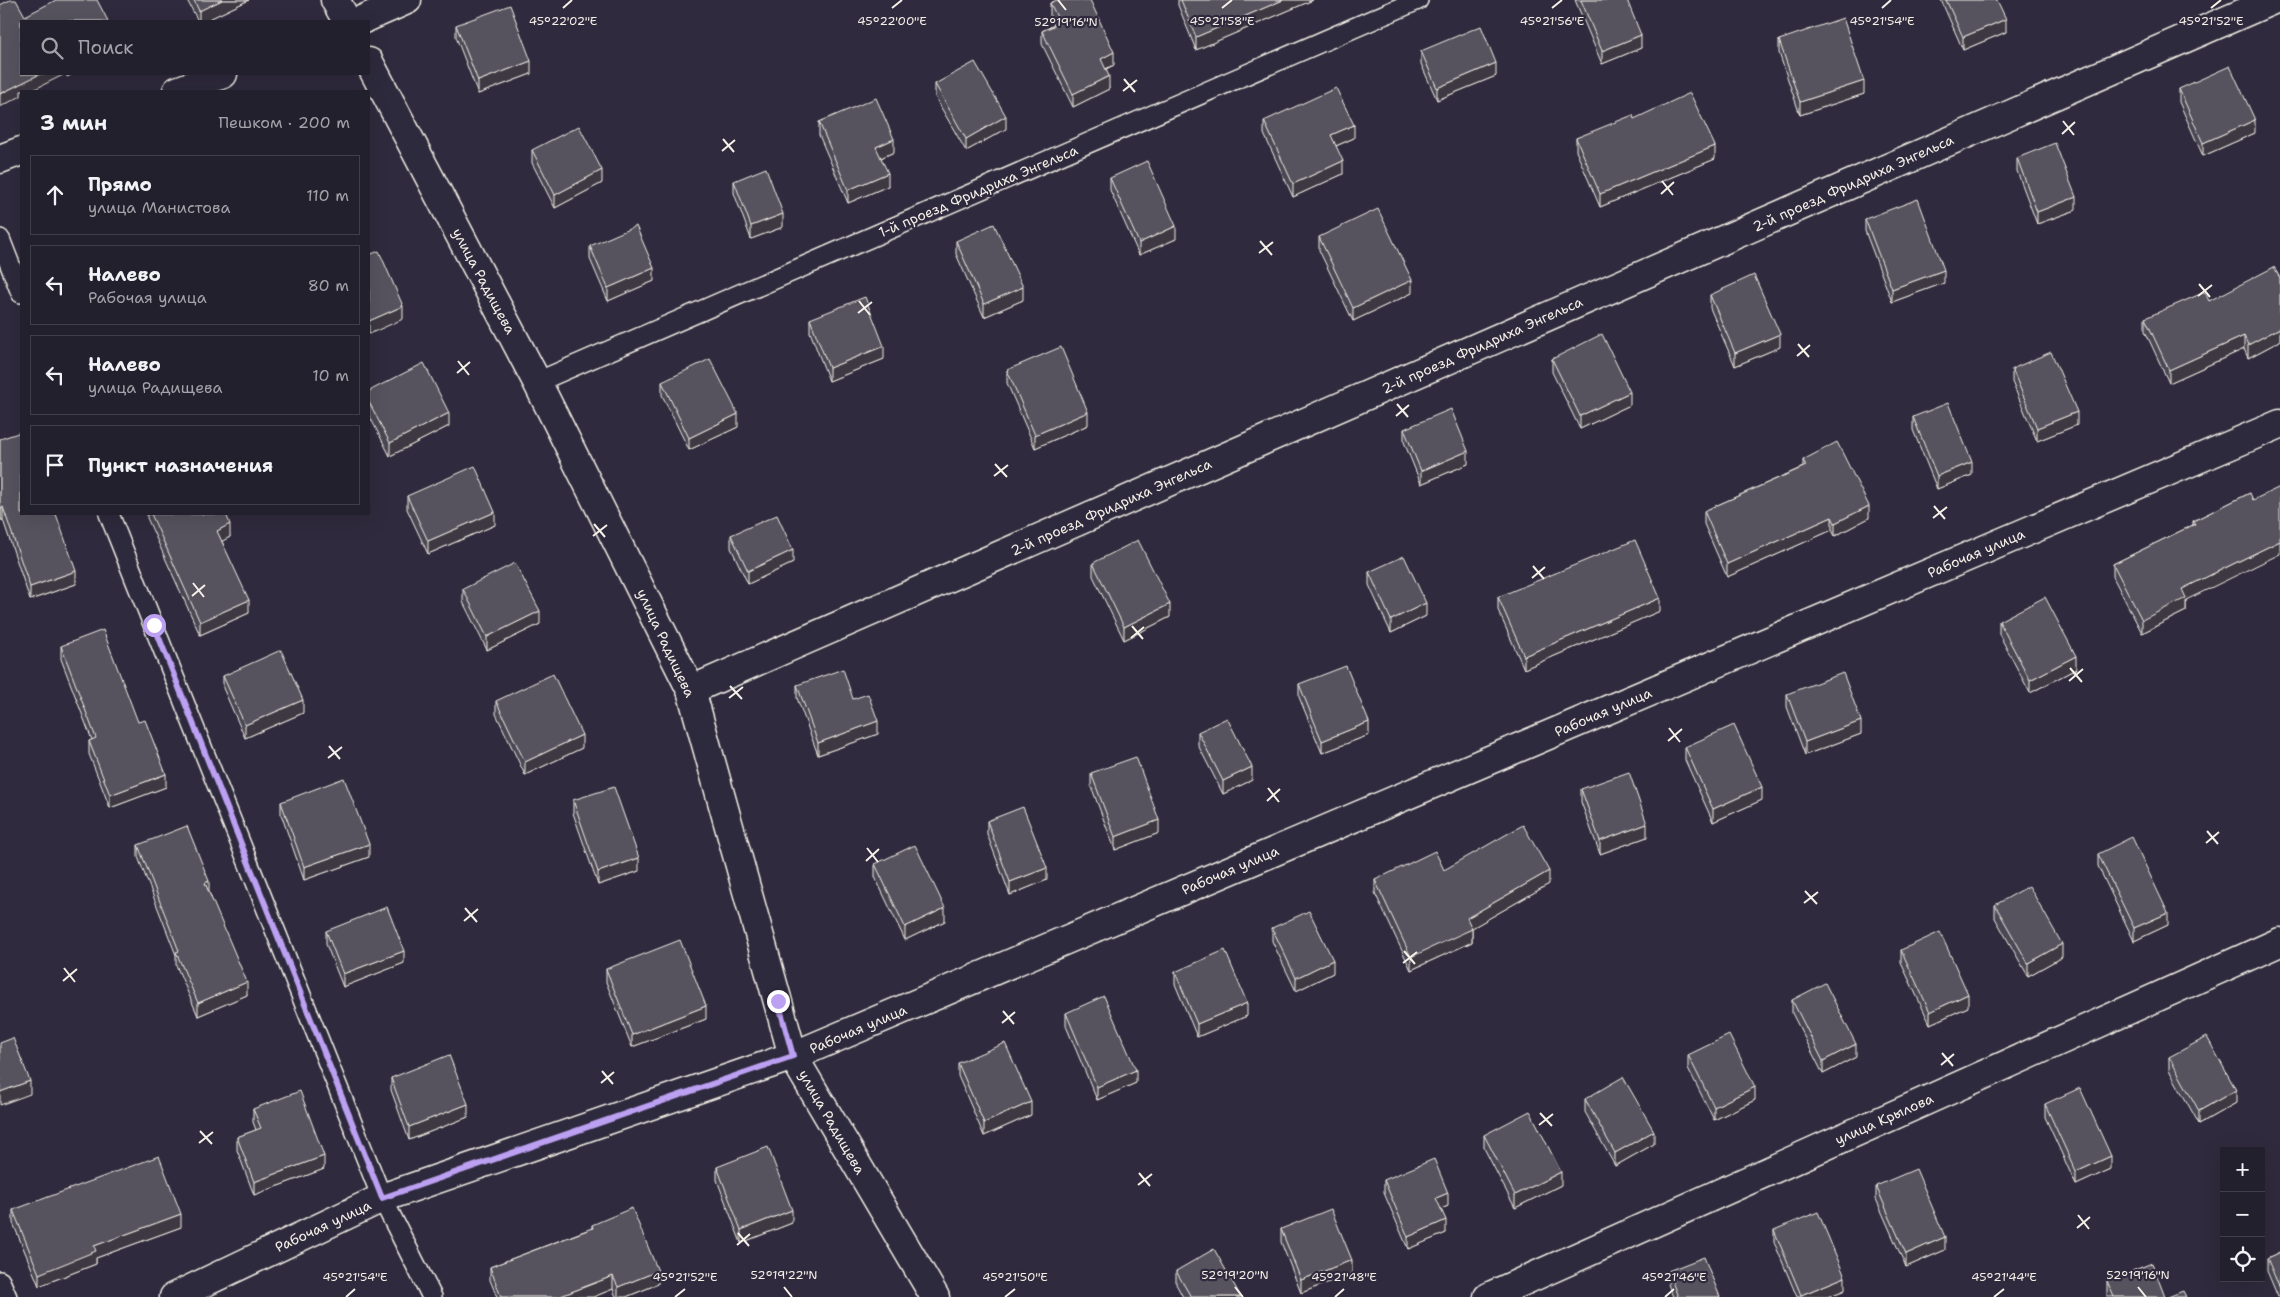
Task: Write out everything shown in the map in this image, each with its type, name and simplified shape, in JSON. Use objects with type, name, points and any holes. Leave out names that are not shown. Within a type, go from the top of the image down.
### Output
[{"type":"street","points":[[335,0],[346,20]]},
{"type":"street","points":[[361,20],[407,0]]},
{"type":"street","name":"2-й проезд Фридриха Энгельса","points":[[691,690],[2273,0]]},
{"type":"street","name":"улица Радищева","points":[[370,64],[537,382],[691,690],[793,1056],[935,1297]]},
{"type":"street","points":[[180,90],[220,75]]},
{"type":"street","points":[[0,159],[20,151]]},
{"type":"street","name":"Рабочая улица","points":[[174,1297],[382,1198],[793,1056],[2280,424]]},
{"type":"street","name":"улица Крылова","points":[[1488,1297],[2280,942]]},
{"type":"lane","name":"1-й проезд Фридриха Энгельса","points":[[537,382],[1418,0]]},
{"type":"lane","points":[[0,239],[20,289]]},
{"type":"lane","points":[[110,515],[382,1198],[432,1297]]},
{"type":"lane","points":[[0,1281],[7,1297]]},
{"type":"building","points":[[10,0],[16,0],[25,16],[56,0],[97,0],[107,20],[20,20],[20,75],[38,75],[0,94],[0,5]]},
{"type":"building","points":[[194,0],[222,0],[199,11]]},
{"type":"building","points":[[1057,0],[1090,0],[1114,52],[1101,59],[1109,76],[1073,94],[1042,31],[1060,23],[1050,3]]},
{"type":"building","points":[[1181,0],[1283,0],[1196,37]]},
{"type":"building","points":[[1581,0],[1627,0],[1641,35],[1602,51]]},
{"type":"building","points":[[1946,0],[1997,0],[2006,19],[1963,37]]},
{"type":"building","points":[[510,5],[531,61],[478,81],[456,25]]},
{"type":"building","points":[[1843,18],[1864,81],[1800,102],[1779,40]]},
{"type":"building","points":[[1481,26],[1496,63],[1437,88],[1421,51]]},
{"type":"building","points":[[975,62],[1006,116],[966,139],[935,84]]},
{"type":"building","points":[[2230,66],[2255,120],[2203,143],[2179,89]]},
{"type":"building","points":[[1336,88],[1354,125],[1331,135],[1343,161],[1293,184],[1264,121]]},
{"type":"building","points":[[1690,93],[1715,146],[1600,194],[1576,138],[1633,115],[1634,119]]},
{"type":"building","points":[[876,98],[894,139],[876,147],[888,173],[848,190],[819,122]]},
{"type":"building","points":[[579,126],[602,170],[555,195],[532,150]]},
{"type":"building","points":[[2055,143],[2076,197],[2037,212],[2017,158]]},
{"type":"building","points":[[1147,161],[1176,226],[1139,243],[1110,178]]},
{"type":"building","points":[[766,168],[783,214],[751,226],[734,181]]},
{"type":"building","points":[[1918,199],[1944,270],[1892,289],[1865,219]]},
{"type":"building","points":[[1378,209],[1412,280],[1353,308],[1319,237]]},
{"type":"building","points":[[994,224],[1023,287],[984,304],[956,241]]},
{"type":"building","points":[[636,226],[654,268],[608,288],[590,246]]},
{"type":"building","points":[[379,251],[403,306],[370,321],[370,255]]},
{"type":"building","points":[[2274,267],[2280,278],[2280,328],[2248,345],[2244,336],[2169,370],[2145,318],[2205,292],[2209,301]]},
{"type":"building","points":[[1754,275],[1780,334],[1735,353],[1710,295]]},
{"type":"building","points":[[865,297],[884,346],[829,368],[810,319]]},
{"type":"building","points":[[1602,334],[1630,392],[1580,416],[1552,359]]},
{"type":"building","points":[[1061,347],[1088,412],[1035,435],[1007,370]]},
{"type":"building","points":[[2051,352],[2077,412],[2037,428],[2012,369]]},
{"type":"building","points":[[710,359],[738,414],[689,438],[662,382]]},
{"type":"building","points":[[424,363],[449,413],[390,443],[370,404],[370,390]]},
{"type":"building","points":[[1948,403],[1972,462],[1937,476],[1913,417]]},
{"type":"building","points":[[1451,409],[1468,451],[1421,471],[1404,429]]},
{"type":"building","points":[[20,432],[20,515],[56,515],[76,571],[30,587],[3,507],[1,508],[0,505],[0,439]]},
{"type":"building","points":[[1837,442],[1869,506],[1835,523],[1832,517],[1727,564],[1704,511],[1806,466],[1803,460]]},
{"type":"building","points":[[475,466],[495,512],[428,541],[407,496]]},
{"type":"building","points":[[2280,487],[2280,541],[2182,589],[2186,598],[2142,620],[2113,564],[2195,524],[2193,521],[2250,493],[2253,500]]},
{"type":"building","points":[[151,515],[226,515],[230,524],[217,531],[249,600],[200,622]]},
{"type":"building","points":[[777,515],[793,550],[748,571],[731,535]]},
{"type":"building","points":[[1138,540],[1170,604],[1124,627],[1093,563]]},
{"type":"building","points":[[1635,540],[1660,598],[1524,656],[1498,597]]},
{"type":"building","points":[[1404,556],[1426,603],[1391,620],[1369,572]]},
{"type":"building","points":[[515,563],[540,611],[487,637],[463,589]]},
{"type":"building","points":[[2045,597],[2076,656],[2030,680],[1999,621]]},
{"type":"building","points":[[103,630],[138,722],[145,720],[166,774],[110,795],[89,741],[96,738],[61,646]]},
{"type":"building","points":[[281,650],[303,700],[245,725],[223,676]]},
{"type":"building","points":[[1346,666],[1369,722],[1322,741],[1299,684]]},
{"type":"building","points":[[843,669],[853,699],[868,694],[878,721],[818,743],[797,685]]},
{"type":"building","points":[[1843,673],[1861,721],[1805,742],[1787,694]]},
{"type":"building","points":[[553,674],[582,735],[525,762],[496,701]]},
{"type":"building","points":[[1227,718],[1252,767],[1223,781],[1198,732]]},
{"type":"building","points":[[1734,725],[1762,787],[1713,809],[1685,747]]},
{"type":"building","points":[[1136,757],[1159,820],[1115,837],[1091,773]]},
{"type":"building","points":[[1629,772],[1647,824],[1600,841],[1581,789]]},
{"type":"building","points":[[344,778],[369,844],[304,867],[281,802]]},
{"type":"building","points":[[614,787],[639,858],[598,872],[573,800]]},
{"type":"building","points":[[1023,807],[1047,868],[1010,882],[987,821]]},
{"type":"building","points":[[1523,825],[1549,871],[1467,918],[1472,929],[1411,957],[1375,880],[1435,851],[1444,870]]},
{"type":"building","points":[[187,826],[209,881],[205,883],[247,982],[198,1003],[176,952],[179,951],[138,845]]},
{"type":"building","points":[[2132,837],[2168,913],[2134,928],[2098,854]]},
{"type":"building","points":[[915,845],[945,908],[905,927],[875,864]]},
{"type":"building","points":[[2029,886],[2062,944],[2028,963],[1995,905]]},
{"type":"building","points":[[387,907],[404,951],[343,974],[326,931]]},
{"type":"building","points":[[1309,911],[1333,960],[1296,978],[1272,928]]},
{"type":"building","points":[[1940,932],[1968,994],[1930,1012],[1901,950]]},
{"type":"building","points":[[680,940],[706,1006],[632,1035],[606,969]]},
{"type":"building","points":[[1225,950],[1247,1003],[1197,1024],[1175,972]]},
{"type":"building","points":[[1825,983],[1856,1044],[1823,1061],[1792,1000]]},
{"type":"building","points":[[1104,996],[1136,1070],[1097,1087],[1066,1013]]},
{"type":"building","points":[[1729,1035],[1755,1087],[1714,1107],[1688,1055]]},
{"type":"building","points":[[2207,1037],[2236,1090],[2199,1111],[2169,1057]]},
{"type":"building","points":[[13,1038],[30,1081],[0,1092],[0,1043]]},
{"type":"building","points":[[1005,1043],[1031,1102],[984,1123],[958,1063]]},
{"type":"building","points":[[449,1055],[468,1104],[409,1127],[391,1078]]},
{"type":"building","points":[[1623,1077],[1654,1131],[1615,1153],[1585,1099]]},
{"type":"building","points":[[2080,1088],[2111,1156],[2076,1172],[2045,1104]]},
{"type":"building","points":[[300,1091],[324,1156],[254,1182],[237,1137],[261,1128],[253,1109]]},
{"type":"building","points":[[1530,1111],[1561,1172],[1515,1195],[1484,1135]]},
{"type":"building","points":[[768,1147],[792,1210],[741,1230],[717,1167]]},
{"type":"building","points":[[159,1156],[181,1214],[94,1246],[96,1251],[39,1274],[13,1210]]},
{"type":"building","points":[[1434,1159],[1448,1193],[1436,1198],[1446,1220],[1408,1237],[1384,1180]]},
{"type":"building","points":[[1916,1169],[1945,1237],[1906,1254],[1876,1186]]},
{"type":"building","points":[[632,1208],[658,1271],[618,1287],[613,1276],[558,1297],[501,1297],[490,1267],[593,1228],[592,1225]]},
{"type":"building","points":[[1331,1209],[1352,1260],[1301,1280],[1281,1229]]},
{"type":"building","points":[[1818,1212],[1845,1277],[1801,1295],[1774,1230]]},
{"type":"building","points":[[1214,1249],[1241,1297],[1191,1297],[1176,1271]]},
{"type":"building","points":[[2280,1252],[2280,1289],[2267,1258]]},
{"type":"building","points":[[1704,1257],[1720,1297],[1678,1297],[1668,1271]]},
{"type":"building","points":[[2152,1263],[2165,1297],[2114,1297],[2107,1281]]},
{"type":"building","points":[[2183,1291],[2186,1297],[2168,1297]]},
{"type":"route","points":[[154,625],[382,1198],[793,1056],[778,1001]]}]
